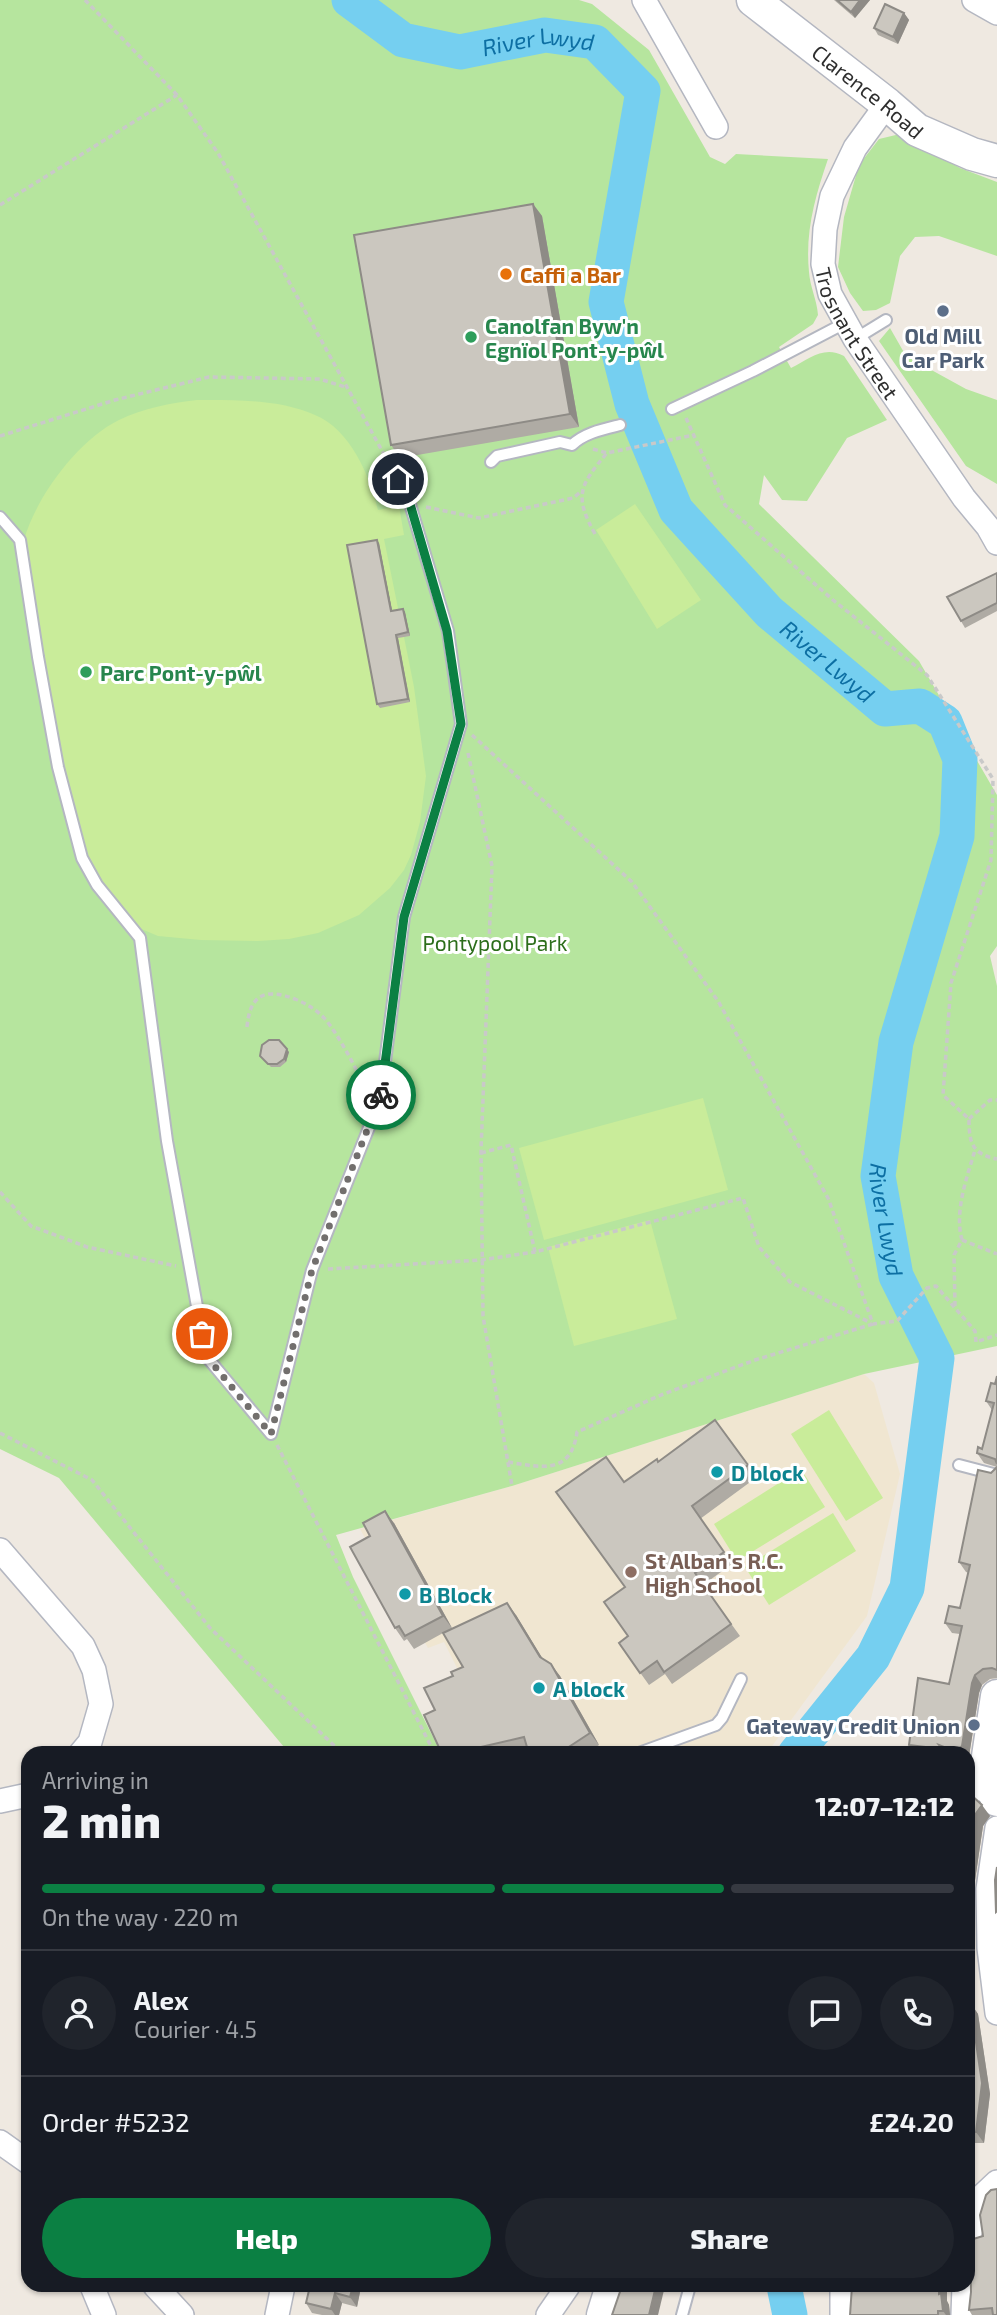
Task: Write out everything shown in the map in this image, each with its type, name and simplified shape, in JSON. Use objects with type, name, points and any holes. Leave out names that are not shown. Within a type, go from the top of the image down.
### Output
[{"type":"street","points":[[644,0],[716,127]]},
{"type":"street","name":"Clarence Road","points":[[753,0],[917,130],[972,154],[997,161]]},
{"type":"street","points":[[974,0],[997,13]]},
{"type":"street","name":"Trosnant Street","points":[[887,104],[855,148],[832,196],[825,229],[824,264],[831,294],[850,331],[997,543]]},
{"type":"street","points":[[0,1550],[83,1646],[94,1670],[101,1704],[87,1746]]},
{"type":"street","points":[[981,1789],[995,1728],[997,1696]]},
{"type":"street","points":[[0,1801],[21,1796]]},
{"type":"street","points":[[997,1828],[988,1889],[997,2013]]},
{"type":"street","points":[[0,2142],[21,2157]]},
{"type":"street","points":[[975,2216],[981,2197],[997,2182]]},
{"type":"street","points":[[94,2292],[104,2315]]},
{"type":"street","points":[[161,2292],[182,2315]]},
{"type":"street","points":[[277,2315],[282,2292]]},
{"type":"street","points":[[548,2314],[564,2292]]},
{"type":"street","points":[[603,2315],[610,2292]]},
{"type":"street","points":[[842,2292],[842,2315]]},
{"type":"street","points":[[963,2315],[964,2292]]},
{"type":"lane","points":[[677,408],[850,331],[886,320]]},
{"type":"lane","points":[[491,462],[497,456],[560,442],[572,444],[596,432],[620,425]]},
{"type":"lane","points":[[271,1434],[312,1270],[379,1104],[404,917],[461,724],[447,631],[410,504],[398,479]]},
{"type":"lane","points":[[0,517],[20,540],[58,767],[82,858],[97,885],[140,938],[167,1141],[206,1356],[271,1434]]},
{"type":"lane","points":[[959,1465],[997,1475]]},
{"type":"lane","points":[[658,1746],[716,1725],[741,1679]]},
{"type":"lane","points":[[682,2315],[688,2292]]},
{"type":"path","points":[[85,0],[177,95],[218,153],[398,479]]},
{"type":"path","points":[[0,205],[177,95]]},
{"type":"path","points":[[0,436],[115,400],[209,377],[320,379],[346,388]]},
{"type":"path","points":[[677,408],[694,435],[725,505],[833,600],[927,676],[993,779],[991,860],[951,983],[950,996],[943,1096],[969,1119]]},
{"type":"path","points":[[575,441],[607,453],[694,435]]},
{"type":"path","points":[[595,534],[584,514],[582,491],[588,478],[607,453]]},
{"type":"path","points":[[410,504],[478,518],[573,498],[582,491]]},
{"type":"path","points":[[461,724],[492,866],[481,1153],[481,1260],[483,1316],[512,1486]]},
{"type":"path","points":[[461,724],[632,882],[718,1001],[828,1198],[873,1324]]},
{"type":"path","points":[[247,1027],[253,1004],[261,995],[271,992],[311,1006],[324,1017],[340,1039],[371,1097],[379,1104]]},
{"type":"path","points":[[955,1306],[954,1255],[962,1240],[959,1229],[962,1201],[975,1150],[969,1138],[969,1119],[990,1100],[997,1100]]},
{"type":"path","points":[[481,1153],[511,1145],[535,1252]]},
{"type":"path","points":[[975,1150],[997,1159]]},
{"type":"path","points":[[0,1192],[31,1226],[87,1247],[190,1269]]},
{"type":"path","points":[[312,1270],[481,1260],[535,1252],[743,1198],[759,1247],[790,1282],[873,1324]]},
{"type":"path","points":[[962,1240],[997,1254]]},
{"type":"path","points":[[508,1462],[547,1468],[566,1459],[576,1443],[577,1432],[637,1405],[755,1360],[873,1324],[897,1321],[927,1288],[936,1286],[955,1306],[975,1331],[976,1342],[997,1335]]},
{"type":"path","points":[[0,1433],[93,1480],[210,1628],[335,1746]]},
{"type":"path","points":[[271,1434],[431,1746]]},
{"type":"shaded area","name":"St Alban's R.C. High School","points":[[864,1374],[874,1383],[900,1474],[867,1616],[772,1746],[515,1746],[502,1696],[476,1706],[444,1642],[428,1648],[360,1529],[512,1486]]},
{"type":"green space","name":"Pontypool Park","points":[[0,0],[579,0],[592,4],[649,50],[710,157],[725,164],[736,154],[828,159],[815,201],[808,243],[810,278],[818,315],[813,324],[779,347],[791,368],[823,353],[844,356],[887,420],[847,438],[807,501],[782,500],[764,475],[759,504],[919,661],[997,795],[997,946],[990,956],[997,986],[997,1346],[864,1374],[512,1486],[336,1535],[353,1577],[438,1746],[283,1746],[59,1478],[0,1449]]},
{"type":"green space","points":[[900,134],[960,168],[997,182],[997,256],[939,236],[915,237],[900,256],[890,303],[876,310],[863,311],[850,293],[838,267],[844,217],[859,165],[879,139]]},
{"type":"green space","points":[[890,328],[906,356],[966,389],[997,400],[997,484],[966,466],[879,341]]},
{"type":"green space","name":"Parc Pont-y-pŵl","points":[[197,400],[272,403],[301,410],[327,422],[357,455],[370,483],[378,510],[399,506],[404,535],[384,539],[399,613],[405,612],[410,636],[404,637],[426,776],[420,822],[411,855],[404,870],[390,888],[359,915],[318,933],[289,939],[201,940],[158,936],[139,928],[97,885],[68,812],[24,540],[38,506],[49,488],[74,455],[89,441],[128,416],[157,407]]},
{"type":"green space","points":[[635,504],[701,600],[657,629],[596,530]]},
{"type":"green space","points":[[703,1098],[728,1190],[544,1240],[519,1148]]},
{"type":"green space","points":[[650,1220],[677,1319],[574,1346],[548,1247]]},
{"type":"green space","points":[[829,1410],[883,1498],[846,1521],[791,1434]]},
{"type":"green space","points":[[801,1469],[825,1507],[737,1561],[714,1524]]},
{"type":"green space","points":[[833,1513],[856,1551],[769,1605],[745,1567]]},
{"type":"building","points":[[837,0],[860,0],[851,12]]},
{"type":"building","points":[[885,4],[904,13],[893,37],[874,28]]},
{"type":"building","name":"Canolfan Byw'n Egnïol Pont-y-pŵl","points":[[533,204],[570,414],[391,445],[354,235]]},
{"type":"building","points":[[377,540],[391,611],[403,609],[408,632],[396,635],[408,699],[377,704],[347,545]]},
{"type":"building","points":[[997,573],[997,603],[961,621],[947,597]]},
{"type":"building","points":[[269,1040],[279,1040],[287,1049],[284,1059],[277,1064],[268,1064],[260,1056],[262,1045]]},
{"type":"building","points":[[997,1376],[997,1464],[995,1459],[977,1453],[978,1447],[982,1449],[994,1403],[986,1401],[991,1383],[995,1384]]},
{"type":"building","points":[[715,1420],[748,1465],[692,1506],[724,1552],[695,1573],[731,1624],[664,1672],[657,1661],[640,1673],[619,1643],[628,1636],[604,1602],[625,1587],[556,1492],[606,1457],[624,1482],[657,1459],[658,1462]]},
{"type":"building","points":[[997,1467],[997,1670],[983,1669],[975,1675],[962,1746],[909,1745],[918,1678],[949,1684],[962,1626],[945,1623],[949,1606],[960,1608],[970,1565],[959,1562],[978,1470],[991,1473]]},
{"type":"building","name":"B Block","points":[[385,1511],[443,1616],[405,1636],[399,1626],[395,1628],[350,1547],[370,1536],[363,1523]]},
{"type":"building","points":[[507,1603],[540,1657],[551,1664],[590,1733],[570,1746],[527,1746],[524,1737],[485,1746],[438,1746],[424,1715],[435,1710],[424,1688],[453,1676],[451,1672],[463,1667],[443,1633]]},
{"type":"building","points":[[975,1799],[982,1805],[975,1815]]},
{"type":"building","points":[[997,1867],[997,1911],[996,1912],[995,1880]]},
{"type":"building","points":[[975,2036],[982,2083],[975,2132]]},
{"type":"building","points":[[997,2189],[997,2315],[993,2315],[992,2308],[969,2310],[971,2292],[975,2292],[975,2238],[983,2236],[980,2215],[986,2195]]},
{"type":"building","points":[[309,2292],[351,2292],[350,2297],[335,2293],[331,2309],[306,2303]]},
{"type":"building","points":[[620,2292],[655,2292],[649,2315],[612,2315]]},
{"type":"building","points":[[852,2292],[941,2293],[943,2311],[938,2311],[938,2315],[850,2315]]},
{"type":"waterway","name":"River Lwyd","points":[[349,0],[403,40],[460,52],[545,35],[595,42],[643,91],[606,302],[632,404],[676,510],[769,612],[885,709],[920,706],[945,722],[960,759],[957,836],[896,1042],[878,1176],[896,1276],[937,1358],[907,1588],[873,1657],[801,1746]]},
{"type":"waterway","name":"River Lwyd","points":[[785,2292],[790,2315]]},
{"type":"way so far","points":[[202,1334],[206,1356],[271,1434],[312,1270],[381,1095]]},
{"type":"place","name":"Caffi a Bar","points":[[506,274]]},
{"type":"place","name":"Old Mill Car Park","points":[[943,311]]},
{"type":"place","name":"Canolfan Byw'n Egnïol Pont-y-pŵl","points":[[471,337]]},
{"type":"place","name":"Parc Pont-y-pŵl","points":[[86,672]]},
{"type":"place","name":"D block","points":[[717,1472]]},
{"type":"place","name":"St Alban's R.C. High School","points":[[631,1572]]},
{"type":"place","name":"B Block","points":[[405,1594]]},
{"type":"place","name":"A block","points":[[539,1688]]},
{"type":"place","name":"Gateway Credit Union","points":[[974,1725]]},
{"type":"route","points":[[381,1095],[404,917],[461,724],[447,631],[410,504],[398,479]]}]
